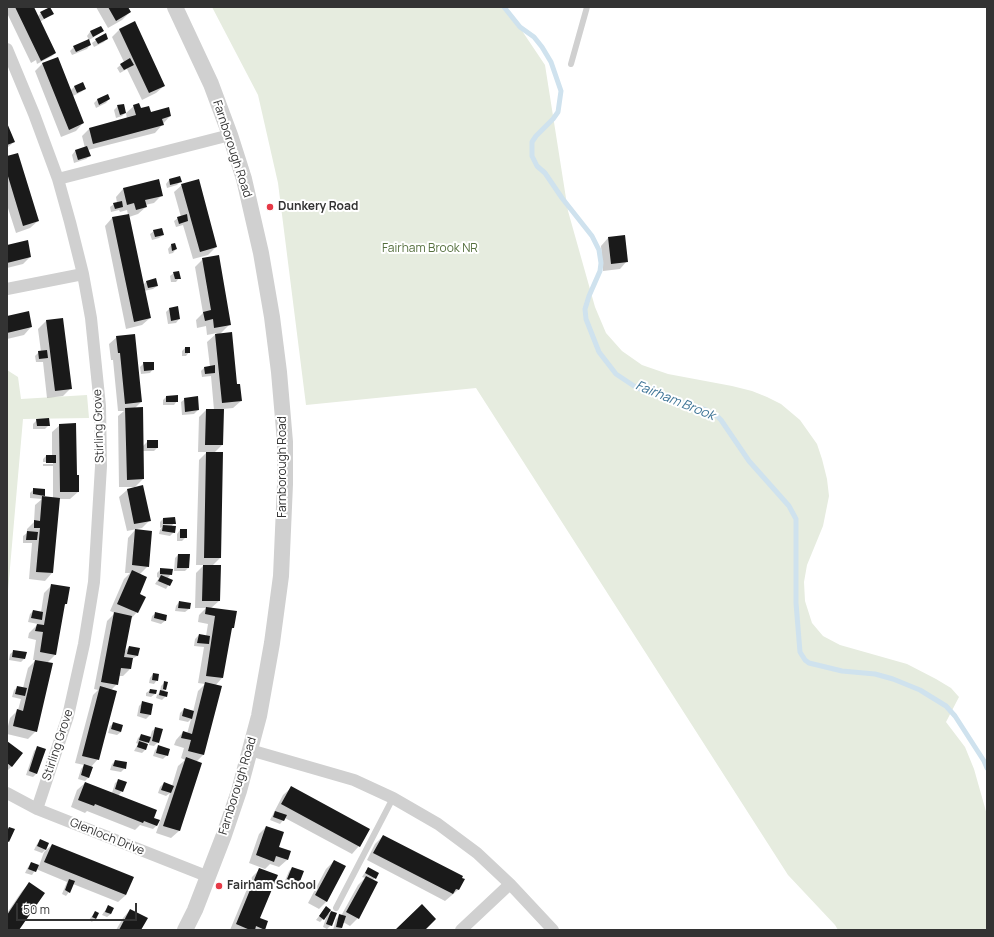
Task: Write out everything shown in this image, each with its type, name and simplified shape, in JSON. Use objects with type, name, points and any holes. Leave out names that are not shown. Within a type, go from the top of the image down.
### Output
[{"type":"street","name":"Farnborough Road","points":[[175,7],[210,84],[230,135],[244,179],[261,253],[271,309],[279,372],[285,442],[285,484],[281,576],[272,643],[259,716],[239,791],[209,877],[185,930]]},
{"type":"street","name":"Stirling Grove","points":[[7,49],[34,114],[58,179],[83,274],[91,318],[100,406],[101,466],[94,582],[84,644],[68,716],[37,809]]},
{"type":"street","points":[[58,179],[230,135]]},
{"type":"street","points":[[7,289],[83,274]]},
{"type":"street","points":[[250,750],[354,780],[393,798],[443,828],[477,853],[510,884],[553,930]]},
{"type":"street","name":"Glenloch Drive","points":[[7,793],[37,809],[209,877]]},
{"type":"street","points":[[461,930],[510,884]]},
{"type":"lane","points":[[571,64],[587,7]]},
{"type":"lane","points":[[336,908],[393,798]]},
{"type":"green space","name":"Fairham Brook NR","points":[[212,7],[506,7],[545,65],[568,211],[595,307],[606,333],[622,351],[642,365],[668,374],[752,391],[781,404],[800,420],[817,444],[827,479],[829,496],[823,526],[807,565],[804,582],[805,601],[812,623],[823,636],[840,645],[907,664],[951,688],[959,697],[946,722],[965,747],[974,769],[987,815],[987,930],[838,930],[788,875],[476,388],[306,405],[278,183],[258,95]]},
{"type":"green space","points":[[7,370],[18,377],[21,399],[87,395],[89,418],[23,419],[7,602]]},
{"type":"building","points":[[15,7],[34,7],[56,53],[41,61]]},
{"type":"building","points":[[50,7],[54,14],[44,19],[40,12]]},
{"type":"building","points":[[108,7],[128,7],[131,12],[116,21]]},
{"type":"building","points":[[135,21],[165,86],[149,93],[119,29]]},
{"type":"building","points":[[101,26],[104,31],[93,37],[90,31]]},
{"type":"building","points":[[106,33],[108,39],[98,44],[95,39]]},
{"type":"building","points":[[89,39],[91,45],[76,52],[73,46]]},
{"type":"building","points":[[58,57],[84,123],[69,130],[42,63]]},
{"type":"building","points":[[130,58],[134,65],[124,70],[120,64]]},
{"type":"building","points":[[83,82],[86,89],[77,93],[74,86]]},
{"type":"building","points":[[108,94],[110,99],[99,105],[97,99]]},
{"type":"building","points":[[139,103],[141,108],[149,106],[151,112],[169,107],[171,116],[162,119],[164,125],[93,144],[89,128],[136,115],[133,105]]},
{"type":"building","points":[[124,104],[126,113],[120,115],[117,105]]},
{"type":"building","points":[[7,123],[15,142],[7,145]]},
{"type":"building","points":[[87,146],[91,156],[78,160],[75,150]]},
{"type":"building","points":[[18,153],[39,221],[23,226],[7,173],[7,156]]},
{"type":"building","points":[[180,176],[182,182],[170,185],[169,179]]},
{"type":"building","points":[[159,179],[163,196],[145,200],[147,207],[136,210],[134,203],[127,205],[123,188]]},
{"type":"building","points":[[199,179],[217,247],[200,252],[181,184]]},
{"type":"building","points":[[122,201],[123,207],[115,209],[113,203]]},
{"type":"building","points":[[129,214],[151,318],[134,322],[112,217]]},
{"type":"building","points":[[187,214],[188,221],[179,224],[177,217]]},
{"type":"building","points":[[162,228],[164,235],[155,237],[153,230]]},
{"type":"building","points":[[625,235],[628,262],[611,264],[608,237]]},
{"type":"building","points":[[28,240],[31,257],[7,263],[7,245]]},
{"type":"building","points":[[175,243],[177,249],[172,251],[171,244]]},
{"type":"building","points":[[219,255],[231,325],[214,328],[213,319],[205,321],[203,312],[211,310],[202,258]]},
{"type":"building","points":[[179,271],[181,279],[175,279],[173,272]]},
{"type":"building","points":[[156,278],[158,286],[148,288],[146,281]]},
{"type":"building","points":[[178,306],[180,319],[171,321],[169,308]]},
{"type":"building","points":[[29,311],[32,327],[7,333],[7,316]]},
{"type":"building","points":[[63,318],[72,389],[55,391],[46,320]]},
{"type":"building","points":[[232,332],[237,384],[240,384],[242,401],[222,403],[215,334]]},
{"type":"building","points":[[135,334],[142,402],[125,404],[120,353],[118,353],[116,336]]},
{"type":"building","points":[[185,347],[190,347],[190,353],[185,353]]},
{"type":"building","points":[[47,350],[48,358],[39,359],[38,351]]},
{"type":"building","points":[[143,362],[154,362],[154,370],[144,371]]},
{"type":"building","points":[[215,365],[215,373],[205,374],[204,367]]},
{"type":"building","points":[[178,395],[178,402],[166,402],[166,396]]},
{"type":"building","points":[[198,396],[199,410],[185,412],[184,398]]},
{"type":"building","points":[[143,407],[144,479],[127,480],[125,408]]},
{"type":"building","points":[[206,409],[224,409],[223,445],[205,445]]},
{"type":"building","points":[[49,418],[50,426],[37,426],[36,419]]},
{"type":"building","points":[[76,423],[77,475],[79,475],[79,492],[60,492],[59,424]]},
{"type":"building","points":[[147,440],[158,440],[158,448],[147,448]]},
{"type":"building","points":[[206,452],[223,452],[221,558],[204,558]]},
{"type":"building","points":[[46,455],[56,455],[56,463],[46,463]]},
{"type":"building","points":[[143,485],[151,521],[134,524],[127,489]]},
{"type":"building","points":[[33,488],[45,489],[45,496],[33,494]]},
{"type":"building","points":[[42,496],[60,498],[53,573],[36,572],[40,528],[34,528],[34,520],[40,521]]},
{"type":"building","points":[[175,517],[176,524],[163,524],[163,518]]},
{"type":"building","points":[[163,525],[176,526],[175,533],[162,531]]},
{"type":"building","points":[[135,529],[152,531],[149,567],[132,565]]},
{"type":"building","points":[[180,529],[187,529],[187,538],[180,538]]},
{"type":"building","points":[[27,531],[38,532],[37,540],[26,540]]},
{"type":"building","points":[[178,554],[190,554],[189,568],[177,568]]},
{"type":"building","points":[[203,565],[221,565],[220,601],[202,601]]},
{"type":"building","points":[[160,568],[173,569],[172,575],[160,574]]},
{"type":"building","points":[[132,570],[147,577],[140,594],[146,597],[138,613],[117,604]]},
{"type":"building","points":[[161,575],[173,580],[170,586],[158,581]]},
{"type":"building","points":[[51,584],[70,587],[67,604],[65,604],[56,655],[40,652],[43,632],[35,631],[37,624],[44,625]]},
{"type":"building","points":[[179,601],[191,603],[190,609],[178,608]]},
{"type":"building","points":[[206,607],[237,611],[234,628],[232,628],[223,678],[206,676],[215,616],[205,614]]},
{"type":"building","points":[[33,610],[43,612],[42,620],[31,618]]},
{"type":"building","points":[[114,612],[132,616],[124,657],[133,658],[131,669],[121,668],[118,685],[101,682]]},
{"type":"building","points":[[155,612],[167,615],[166,621],[154,618]]},
{"type":"building","points":[[199,634],[210,636],[209,644],[197,643]]},
{"type":"building","points":[[129,646],[140,648],[138,656],[127,654]]},
{"type":"building","points":[[13,650],[27,652],[25,659],[12,657]]},
{"type":"building","points":[[35,660],[53,663],[37,732],[13,726],[17,709],[23,711]]},
{"type":"building","points":[[153,673],[159,674],[158,681],[152,680]]},
{"type":"building","points":[[164,681],[168,682],[166,690],[163,689]]},
{"type":"building","points":[[205,682],[222,686],[204,755],[188,751],[191,740],[181,738],[183,731],[192,734]]},
{"type":"building","points":[[17,686],[27,688],[25,696],[15,694]]},
{"type":"building","points":[[100,686],[117,691],[99,760],[82,756]]},
{"type":"building","points":[[150,689],[157,690],[156,694],[149,693]]},
{"type":"building","points":[[160,690],[168,692],[167,697],[159,695]]},
{"type":"building","points":[[142,701],[153,704],[151,715],[140,713]]},
{"type":"building","points":[[184,708],[194,711],[192,719],[182,716]]},
{"type":"building","points":[[113,722],[123,725],[121,732],[111,729]]},
{"type":"building","points":[[155,727],[163,729],[159,743],[152,741]]},
{"type":"building","points":[[141,734],[151,737],[149,743],[139,740]]},
{"type":"building","points":[[7,741],[23,753],[12,767],[7,763]]},
{"type":"building","points":[[139,741],[148,744],[146,750],[137,747]]},
{"type":"building","points":[[158,745],[170,749],[168,756],[156,753]]},
{"type":"building","points":[[37,746],[46,749],[37,774],[29,771]]},
{"type":"building","points":[[186,757],[202,763],[180,831],[163,826]]},
{"type":"building","points":[[115,760],[127,762],[126,769],[113,766]]},
{"type":"building","points":[[84,764],[93,767],[89,778],[81,775]]},
{"type":"building","points":[[118,779],[127,782],[123,792],[115,789]]},
{"type":"building","points":[[85,782],[157,810],[154,818],[160,820],[157,826],[144,821],[143,823],[95,804],[94,806],[78,800]]},
{"type":"building","points":[[164,782],[174,786],[171,793],[161,790]]},
{"type":"building","points":[[291,786],[370,829],[360,847],[281,804]]},
{"type":"building","points":[[275,811],[287,815],[284,821],[273,817]]},
{"type":"building","points":[[266,826],[284,832],[279,847],[291,851],[288,860],[276,856],[274,862],[256,855]]},
{"type":"building","points":[[9,827],[15,829],[9,842],[7,841],[7,831]]},
{"type":"building","points":[[383,835],[463,876],[462,878],[465,879],[459,890],[456,889],[453,894],[373,853]]},
{"type":"building","points":[[40,839],[49,843],[46,850],[37,846]]},
{"type":"building","points":[[52,844],[134,877],[126,895],[44,862]]},
{"type":"building","points":[[334,860],[346,866],[327,902],[315,895]]},
{"type":"building","points":[[31,862],[39,865],[36,872],[28,869]]},
{"type":"building","points":[[292,867],[304,871],[299,884],[287,879]]},
{"type":"building","points":[[368,867],[379,873],[376,879],[365,873]]},
{"type":"building","points":[[259,868],[278,875],[260,918],[268,921],[265,930],[256,926],[255,930],[250,930],[236,924]]},
{"type":"building","points":[[366,876],[378,882],[359,919],[346,912]]},
{"type":"building","points":[[69,879],[75,881],[70,893],[65,890]]},
{"type":"building","points":[[29,882],[45,893],[19,930],[7,930],[7,915]]},
{"type":"building","points":[[422,904],[436,919],[425,930],[395,930]]},
{"type":"building","points":[[108,905],[114,908],[111,914],[105,912]]},
{"type":"building","points":[[326,906],[331,910],[324,920],[319,916]]},
{"type":"building","points":[[130,909],[148,918],[141,930],[119,930]]},
{"type":"building","points":[[95,911],[99,913],[96,919],[92,917]]},
{"type":"building","points":[[331,911],[337,913],[332,926],[326,924]]},
{"type":"building","points":[[339,914],[346,916],[342,928],[336,927]]},
{"type":"waterway","name":"Fairham Brook","points":[[504,7],[520,27],[534,37],[542,47],[551,62],[561,91],[558,112],[532,142],[532,156],[537,166],[545,173],[562,198],[592,236],[599,250],[601,263],[600,271],[585,309],[586,319],[599,352],[616,374],[634,386],[644,391],[706,410],[717,416],[749,461],[789,506],[796,519],[796,603],[800,652],[805,660],[809,663],[842,671],[875,674],[893,679],[920,690],[946,706],[955,716],[987,768]]},
{"type":"place","name":"Dunkery Road","points":[[270,207]]},
{"type":"place","name":"Fairham School","points":[[219,886]]}]
